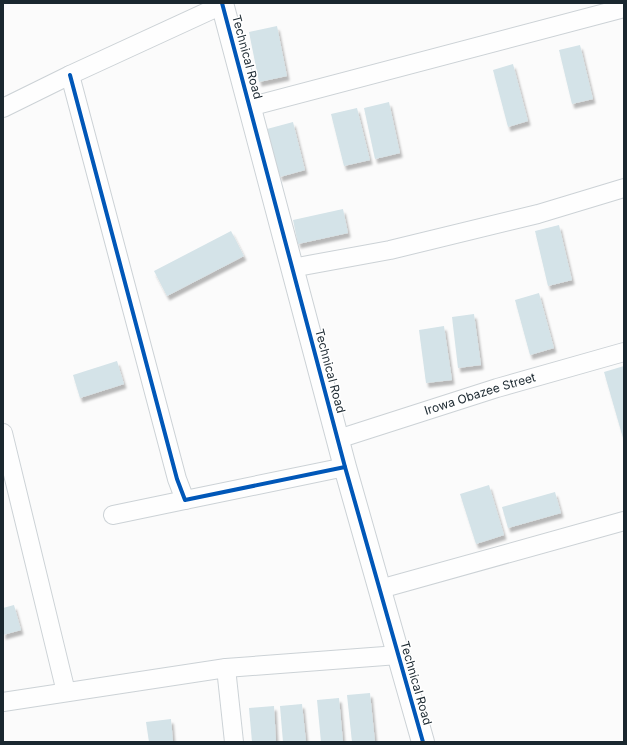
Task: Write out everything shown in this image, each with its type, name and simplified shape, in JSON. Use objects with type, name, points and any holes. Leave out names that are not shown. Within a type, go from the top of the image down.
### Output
[{"type":"street","points":[[3,108],[222,4]]},
{"type":"street","name":"Technical Road","points":[[222,4],[345,467],[423,742]]},
{"type":"street","points":[[249,107],[624,8]]},
{"type":"street","points":[[70,75],[176,479],[185,500]]},
{"type":"street","points":[[292,268],[397,248],[538,214],[624,188]]},
{"type":"street","name":"Irowa Obazee Street","points":[[338,439],[497,388],[624,352]]},
{"type":"street","points":[[3,433],[66,692]]},
{"type":"street","points":[[113,515],[345,467]]},
{"type":"street","points":[[380,590],[624,521]]},
{"type":"street","points":[[3,702],[226,668],[398,655]]},
{"type":"street","points":[[226,668],[234,742]]},
{"type":"building","points":[[277,26],[287,76],[259,82],[249,32]]},
{"type":"building","points":[[580,45],[593,99],[572,104],[559,50]]},
{"type":"building","points":[[513,64],[528,121],[508,127],[493,70]]},
{"type":"building","points":[[389,102],[400,153],[375,159],[364,108]]},
{"type":"building","points":[[357,108],[370,160],[344,166],[331,114]]},
{"type":"building","points":[[293,122],[305,170],[280,177],[267,129]]},
{"type":"building","points":[[343,209],[348,233],[298,244],[293,220]]},
{"type":"building","points":[[559,225],[572,280],[548,286],[535,231]]},
{"type":"building","points":[[231,231],[244,256],[167,296],[154,271]]},
{"type":"building","points":[[539,293],[554,348],[530,355],[515,300]]},
{"type":"building","points":[[474,314],[481,365],[458,368],[452,317]]},
{"type":"building","points":[[444,326],[452,380],[426,383],[419,330]]},
{"type":"building","points":[[117,361],[124,384],[80,398],[73,375]]},
{"type":"building","points":[[624,366],[624,438],[623,438],[604,372]]},
{"type":"building","points":[[489,485],[504,535],[476,544],[460,494]]},
{"type":"building","points":[[555,492],[561,513],[508,528],[502,507]]},
{"type":"building","points":[[14,605],[21,630],[3,635],[3,608]]},
{"type":"building","points":[[370,693],[375,742],[352,742],[347,695]]},
{"type":"building","points":[[339,698],[343,742],[321,742],[317,700]]},
{"type":"building","points":[[302,704],[306,742],[283,742],[280,706]]},
{"type":"building","points":[[274,706],[276,742],[252,742],[249,708]]},
{"type":"building","points":[[171,719],[173,742],[149,742],[146,722]]},
{"type":"cycle path","points":[[222,3],[345,467],[423,742]]},
{"type":"cycle path","points":[[70,75],[177,479],[185,500],[345,467]]}]
